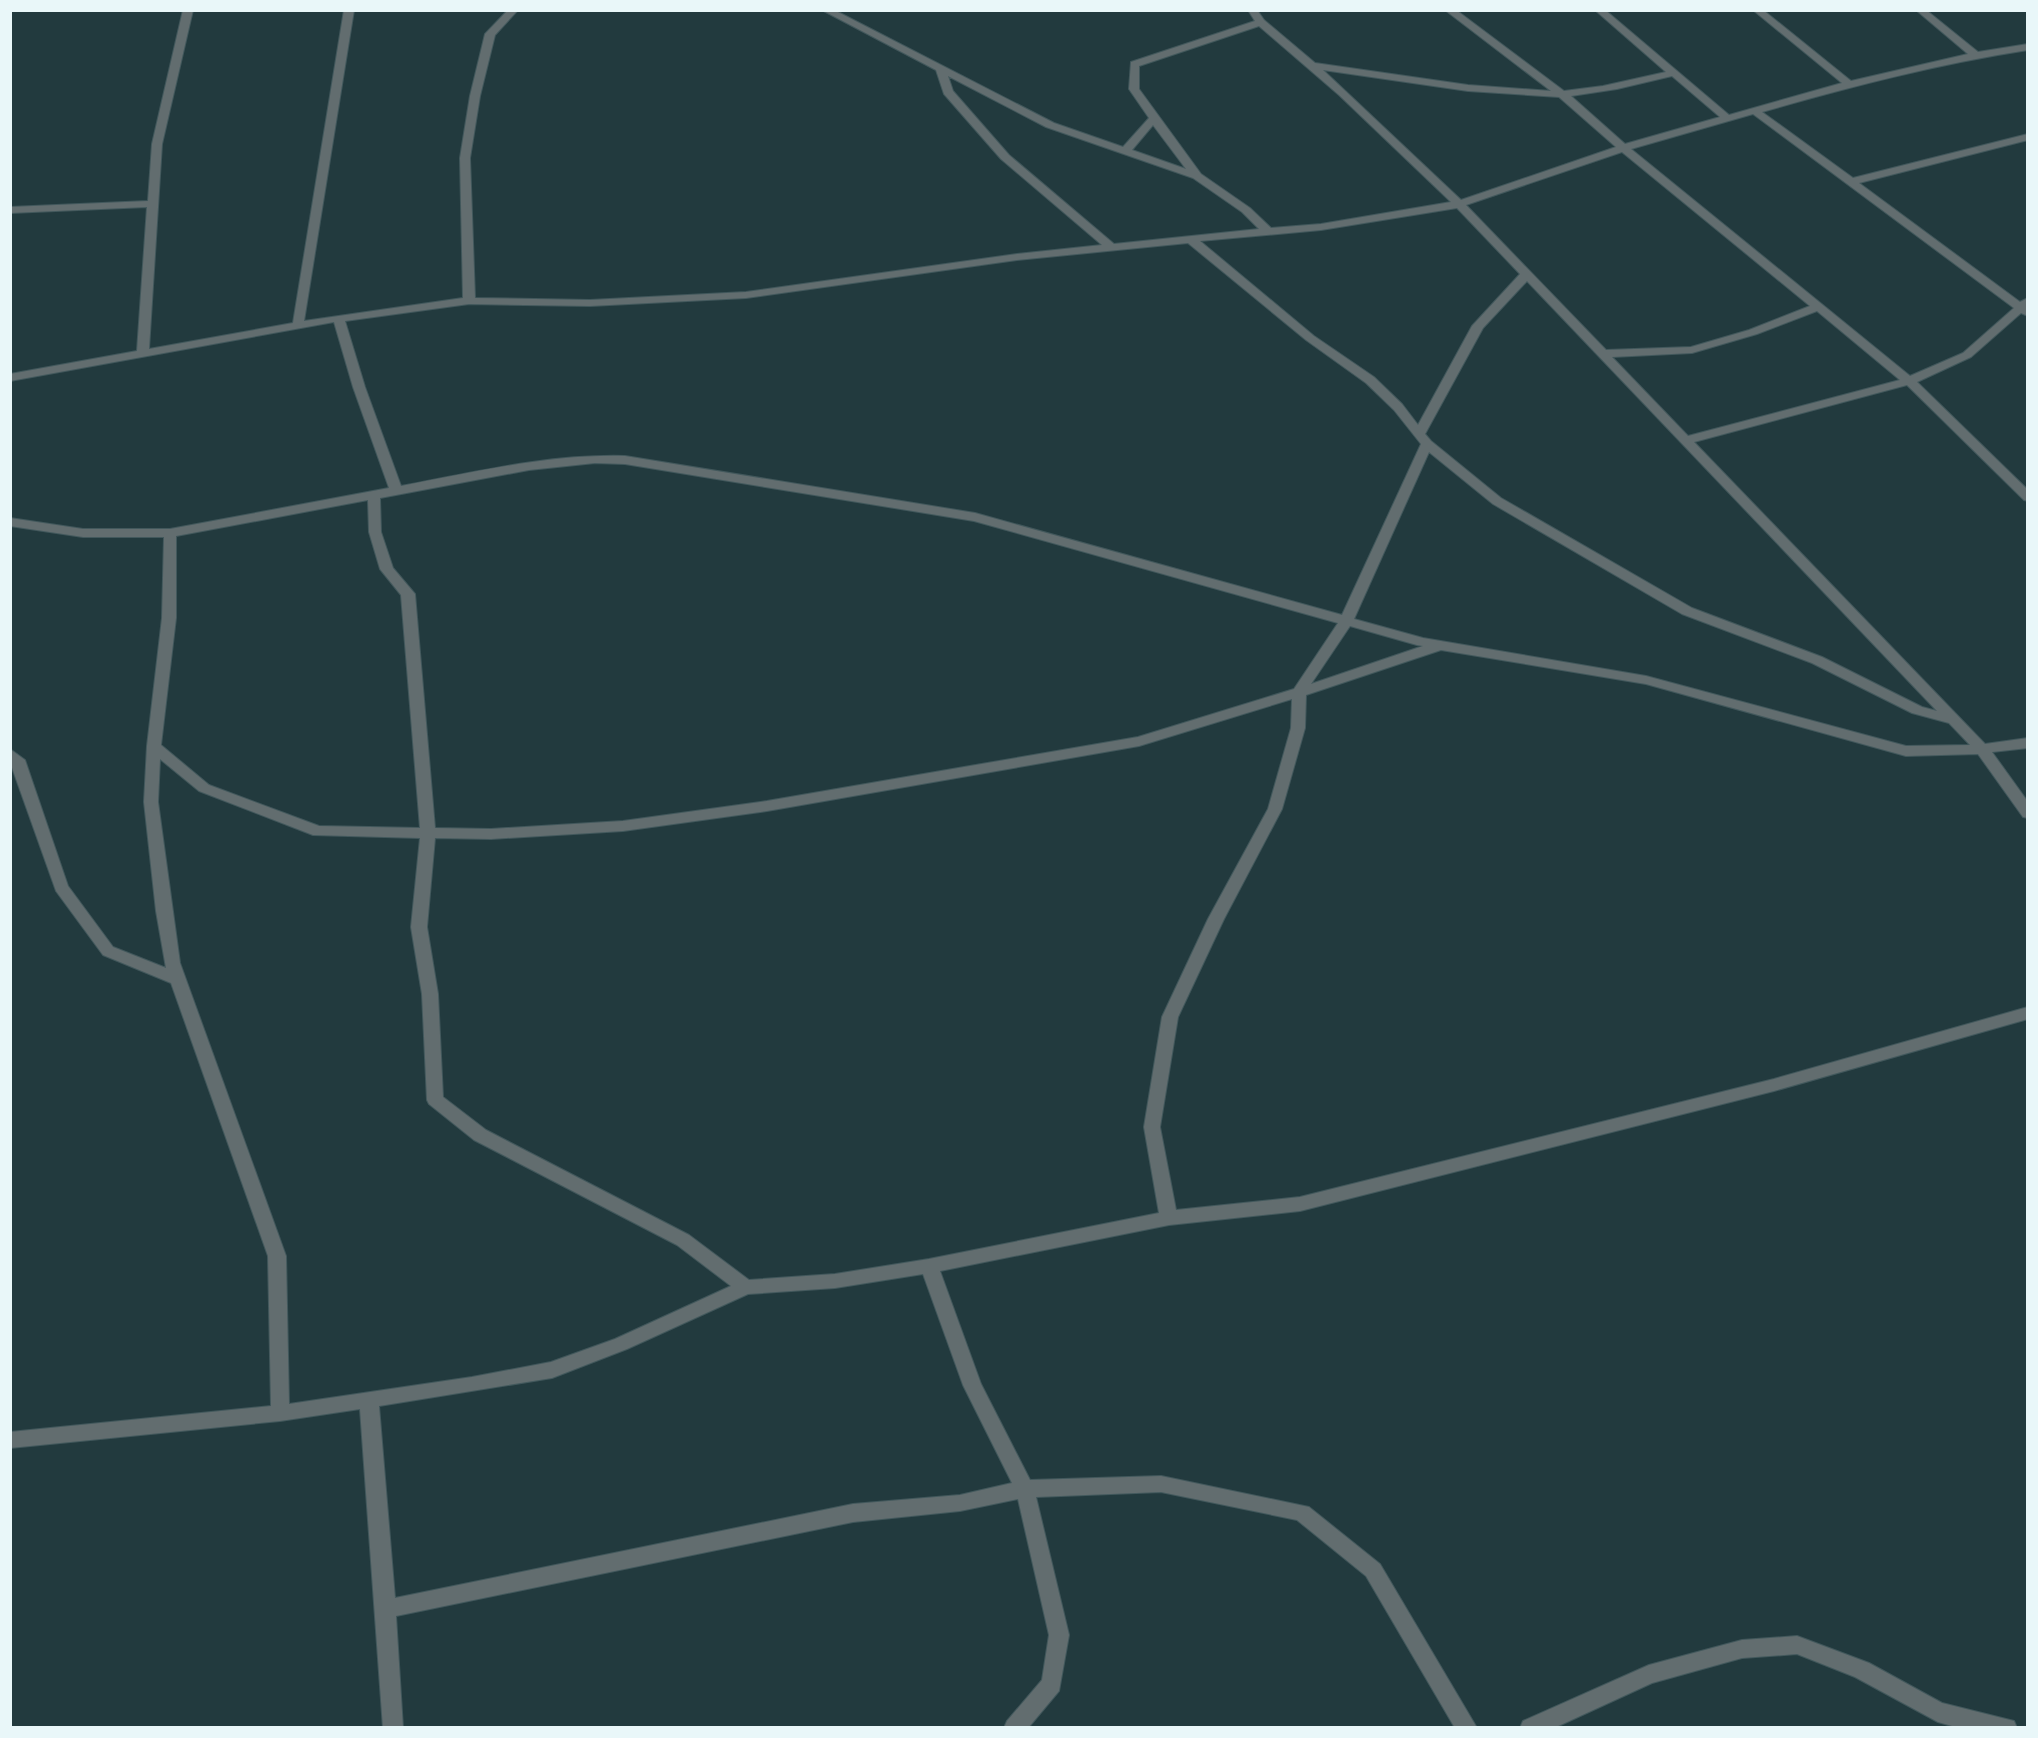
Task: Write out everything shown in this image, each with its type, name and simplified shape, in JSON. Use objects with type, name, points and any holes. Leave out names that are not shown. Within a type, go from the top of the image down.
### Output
[{"type":"street","points":[[143,353],[157,144],[188,10]]},
{"type":"street","points":[[297,325],[349,10]]},
{"type":"street","points":[[470,301],[465,158],[475,96],[490,34],[514,10]]},
{"type":"street","points":[[826,10],[1050,125],[1197,176],[1246,210],[1268,231]]},
{"type":"street","points":[[1252,10],[1261,22],[1312,66],[1459,204],[1527,274],[1982,749],[2028,813]]},
{"type":"street","points":[[1449,10],[1562,94],[1623,148],[1909,381],[2028,497]]},
{"type":"street","points":[[1599,10],[1728,119]]},
{"type":"street","points":[[1757,10],[1849,84]]},
{"type":"street","points":[[1920,10],[1976,55]]},
{"type":"street","points":[[1197,176],[1134,88],[1134,64],[1261,22]]},
{"type":"street","points":[[13,375],[338,318],[470,301],[590,303],[746,295],[1017,257],[1321,227],[1459,204],[1623,148],[1849,84],[1976,55],[2028,47]]},
{"type":"street","points":[[1312,66],[1509,92],[1562,94],[1628,84],[1673,73]]},
{"type":"street","points":[[940,68],[948,92],[1005,157],[1111,247]]},
{"type":"street","points":[[1686,440],[1909,381],[1967,355],[2025,307],[1756,112]]},
{"type":"street","points":[[1125,151],[1154,118]]},
{"type":"street","points":[[1851,182],[2028,136]]},
{"type":"street","points":[[10,210],[153,204]]},
{"type":"street","points":[[1190,239],[1310,338],[1370,380],[1398,407],[1423,439],[1497,501],[1687,611],[1817,660],[1917,710],[1954,720]]},
{"type":"street","points":[[1169,1218],[1152,1127],[1170,1017],[1216,919],[1275,809],[1298,728],[1299,692],[1347,620],[1423,439],[1478,326],[1527,274]]},
{"type":"street","points":[[1603,354],[1692,350],[1754,332],[1818,307]]},
{"type":"street","points":[[338,318],[359,387],[396,490]]},
{"type":"street","points":[[10,522],[83,533],[170,533],[529,466],[595,459],[625,460],[975,517],[1422,642],[1646,680],[1906,752],[1982,749],[2028,743]]},
{"type":"street","points":[[374,494],[375,532],[387,569],[408,594],[428,833],[419,927],[430,993],[435,1100],[480,1135],[584,1186],[683,1240],[746,1287]]},
{"type":"street","points":[[170,533],[170,618],[154,746],[151,802],[164,911],[172,963],[277,1256],[280,1413]]},
{"type":"street","points":[[154,746],[204,788],[318,831],[491,834],[623,826],[767,806],[1138,741],[1299,692],[1441,645]]},
{"type":"street","points":[[10,754],[18,760],[61,888],[108,951],[178,979]]},
{"type":"street","points":[[10,1440],[280,1413],[552,1370],[621,1344],[746,1287],[835,1281],[929,1266],[1169,1218],[1312,1201],[1774,1085],[2028,1013]]},
{"type":"street","points":[[929,1266],[972,1385],[1025,1489],[1059,1635],[1052,1684],[1014,1728]]},
{"type":"street","points":[[369,1400],[393,1728]]},
{"type":"street","points":[[386,1609],[853,1513],[960,1503],[1025,1489],[1161,1484],[1302,1513],[1373,1570],[1467,1728]]},
{"type":"street","points":[[1530,1728],[1649,1674],[1742,1649],[1797,1645],[1862,1670],[1938,1712],[1992,1727],[2007,1728]]}]
